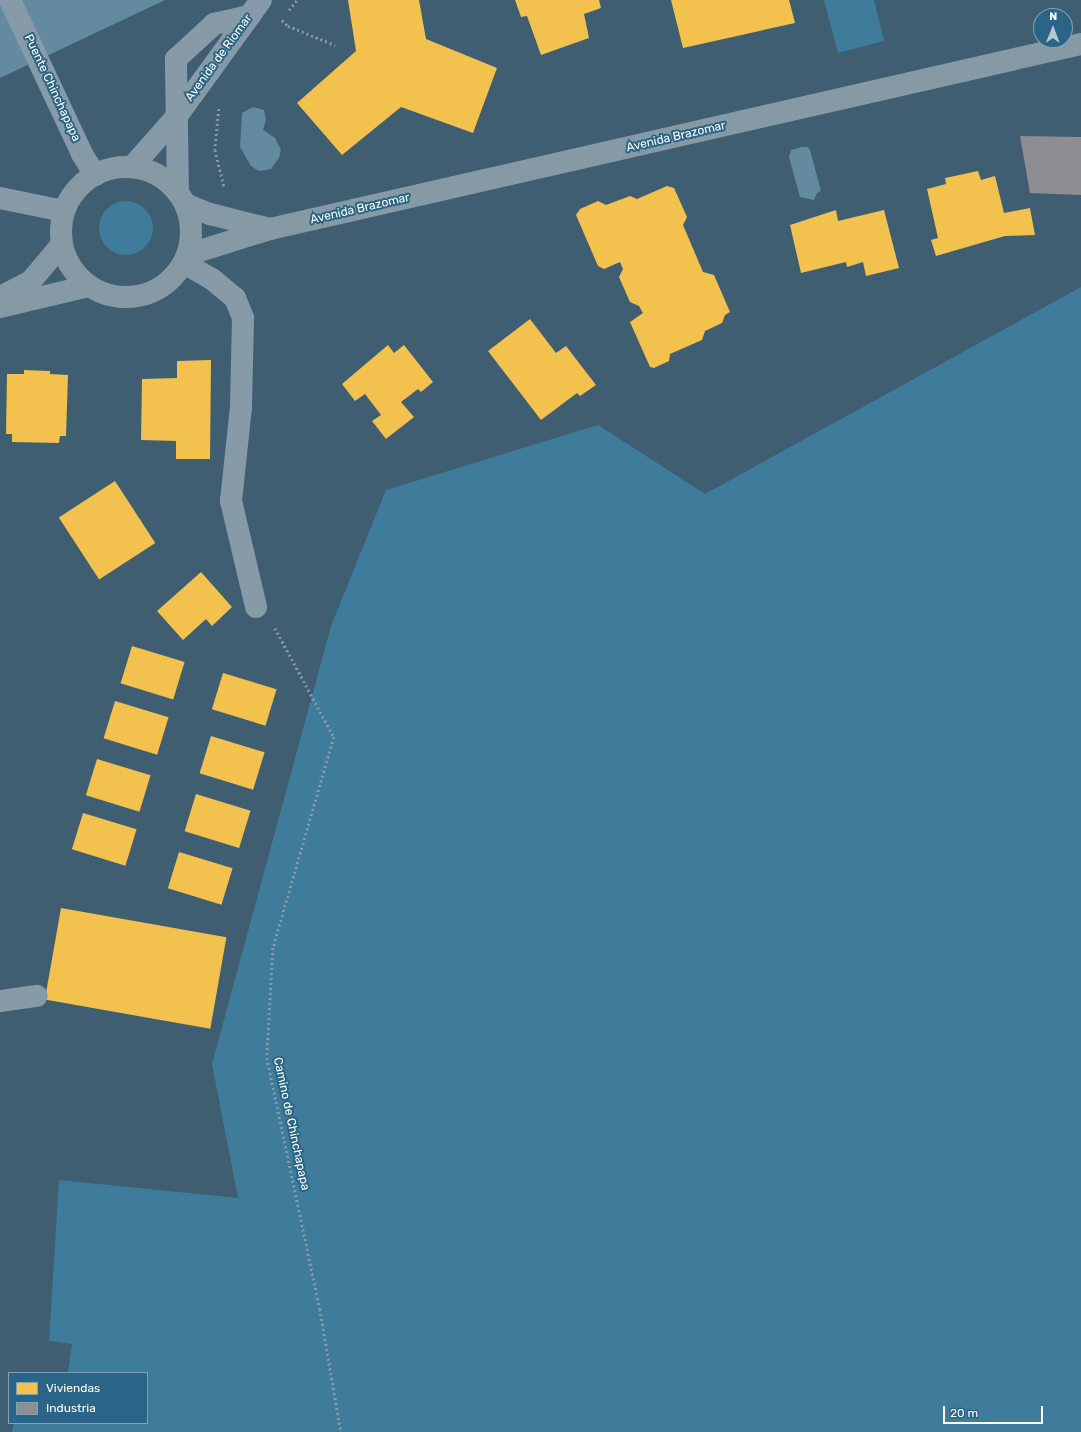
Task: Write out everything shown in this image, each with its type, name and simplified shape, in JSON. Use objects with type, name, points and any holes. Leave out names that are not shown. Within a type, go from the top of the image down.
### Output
[{"type":"highway","name":"Avenida Brazomar","points":[[187,259],[270,229],[1081,44]]},
{"type":"highway","points":[[132,167],[158,175],[182,198],[192,230],[187,259],[173,278],[158,290],[141,296],[123,298],[105,294],[89,286],[75,273],[66,260],[62,244],[61,227],[64,211],[75,193],[95,175],[113,168],[132,167]]},
{"type":"highway","name":"Avenida Brazomar","points":[[182,198],[210,214],[270,229]]},
{"type":"highway","points":[[0,297],[31,281],[62,244]]},
{"type":"highway","points":[[0,307],[89,286]]},
{"type":"street","name":"Puente Chinchapapa","points":[[10,0],[82,154],[95,175]]},
{"type":"street","name":"Avenida de Riomar","points":[[132,167],[177,116],[257,6]]},
{"type":"street","points":[[182,198],[177,116],[176,59],[214,24],[257,6]]},
{"type":"street","points":[[0,198],[64,211]]},
{"type":"street","points":[[187,259],[236,298],[243,318],[241,407],[231,502],[256,607]]},
{"type":"street","points":[[0,1001],[37,996]]},
{"type":"path","points":[[275,25],[297,0]]},
{"type":"path","points":[[257,6],[288,26],[335,46]]},
{"type":"path","points":[[221,103],[215,150],[222,185],[227,191]]},
{"type":"path","name":"Camino de Chinchapapa","points":[[256,607],[272,624],[334,737],[273,948],[267,1058],[320,1309],[341,1432]]},
{"type":"shaded area","points":[[0,0],[165,0],[0,78]]},
{"type":"shaded area","points":[[824,0],[874,0],[884,41],[838,53]]},
{"type":"shaded area","points":[[253,107],[264,110],[266,120],[263,130],[275,138],[281,150],[279,158],[271,169],[259,171],[251,166],[240,147],[242,113]]},
{"type":"shaded area","points":[[808,147],[810,150],[821,191],[817,193],[814,200],[800,197],[789,157],[791,150]]},
{"type":"shaded area","points":[[126,201],[136,203],[145,209],[151,218],[153,228],[151,238],[145,247],[136,253],[126,255],[116,253],[107,247],[101,238],[99,228],[101,218],[107,209],[116,203]]},
{"type":"shaded area","points":[[1081,287],[1081,1432],[12,1432],[14,1424],[148,1424],[148,1372],[68,1372],[72,1344],[49,1341],[59,1180],[238,1198],[212,1064],[331,626],[386,490],[598,425],[705,494]]},
{"type":"building: Viviendas","points":[[348,0],[419,0],[426,39],[497,68],[473,133],[401,107],[342,155],[297,103],[356,51]]},
{"type":"building: Viviendas","points":[[515,0],[599,0],[601,8],[584,14],[589,38],[541,55],[527,16],[521,17]]},
{"type":"building: Viviendas","points":[[671,0],[789,0],[795,23],[683,48]]},
{"type":"building: Viviendas","points":[[978,171],[981,180],[995,176],[1004,213],[1030,208],[1035,235],[1005,236],[936,256],[931,240],[938,238],[927,189],[946,184],[945,178]]},
{"type":"building: Viviendas","points":[[667,186],[674,188],[687,217],[683,225],[703,272],[714,275],[730,312],[725,315],[722,323],[705,331],[702,340],[670,354],[669,361],[654,368],[650,367],[630,322],[643,313],[639,306],[630,302],[619,277],[623,269],[620,262],[604,269],[598,266],[576,215],[580,209],[598,201],[606,205],[630,196],[637,199]]},
{"type":"building: Viviendas","points":[[836,210],[838,221],[884,210],[899,268],[866,276],[863,262],[847,267],[846,262],[801,273],[790,225]]},
{"type":"building: Viviendas","points":[[530,319],[556,353],[566,346],[596,385],[580,396],[577,393],[541,420],[488,351]]},
{"type":"building: Viviendas","points":[[388,345],[394,353],[404,345],[433,382],[421,392],[418,389],[401,402],[414,417],[386,439],[372,421],[381,415],[365,394],[355,401],[342,384]]},
{"type":"building: Viviendas","points":[[211,360],[210,459],[176,459],[176,441],[141,440],[142,379],[177,378],[177,361]]},
{"type":"building: Viviendas","points":[[24,370],[50,371],[50,374],[68,375],[66,436],[60,436],[59,443],[12,442],[12,434],[6,434],[7,374],[24,374]]},
{"type":"building: Viviendas","points":[[115,481],[155,543],[99,580],[59,517]]},
{"type":"building: Viviendas","points":[[201,572],[232,607],[212,626],[206,619],[183,640],[157,611]]},
{"type":"building: Viviendas","points":[[132,646],[185,662],[173,699],[121,683]]},
{"type":"building: Viviendas","points":[[223,673],[277,689],[265,726],[212,709]]},
{"type":"building: Viviendas","points":[[115,701],[169,717],[157,755],[104,738]]},
{"type":"building: Viviendas","points":[[211,736],[265,752],[253,790],[200,773]]},
{"type":"building: Viviendas","points":[[97,759],[151,775],[139,812],[86,795]]},
{"type":"building: Viviendas","points":[[196,794],[251,811],[239,848],[185,831]]},
{"type":"building: Viviendas","points":[[83,813],[137,829],[125,866],[72,849]]},
{"type":"building: Viviendas","points":[[179,852],[233,868],[221,905],[168,888]]},
{"type":"building: Viviendas","points":[[61,908],[226,937],[210,1029],[45,1000]]},
{"type":"building: Industria","points":[[1020,136],[1081,137],[1081,195],[1030,193]]}]
